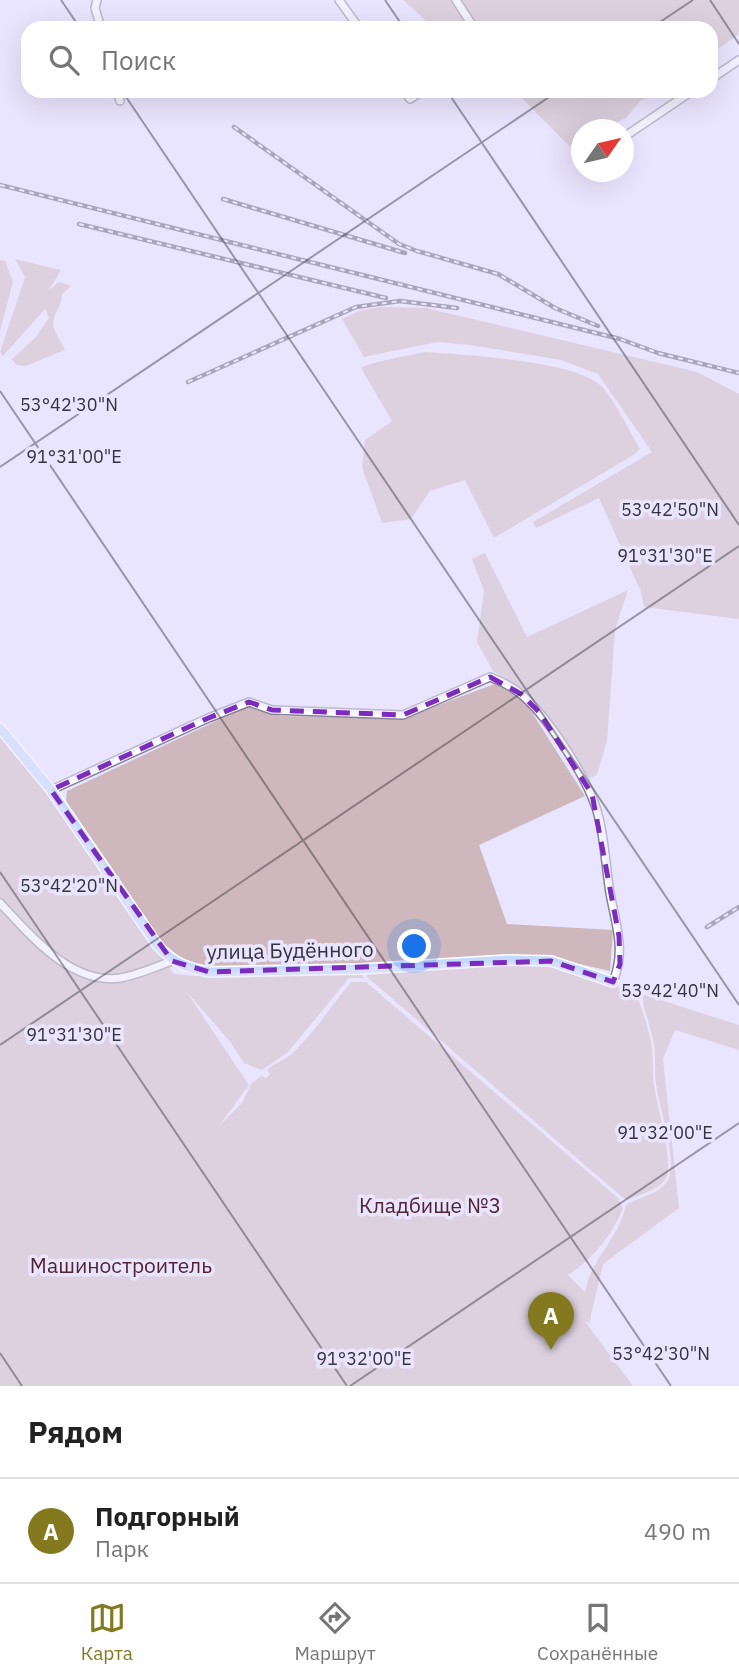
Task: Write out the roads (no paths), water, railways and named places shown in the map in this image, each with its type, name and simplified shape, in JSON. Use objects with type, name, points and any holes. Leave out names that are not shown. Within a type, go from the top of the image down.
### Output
[{"type":"main road","points":[[0,728],[51,790],[158,946],[172,961]]},
{"type":"main road","name":"улица Будённого","points":[[172,961],[190,969],[209,972],[362,969],[507,960],[551,961],[613,982]]},
{"type":"street","points":[[97,0],[95,8],[99,21]]},
{"type":"street","points":[[339,0],[354,21]]},
{"type":"street","points":[[456,0],[470,21]]},
{"type":"street","points":[[718,74],[739,60]]},
{"type":"street","points":[[634,130],[682,98]]},
{"type":"street","points":[[51,790],[249,702],[272,710],[403,715],[489,677],[501,681],[521,694],[538,712],[592,794],[599,817],[619,936],[620,964],[613,982]]},
{"type":"street","points":[[0,903],[28,933],[75,970],[98,977],[118,978],[172,961]]},
{"type":"railway","points":[[234,127],[399,244],[498,274],[555,308],[598,326]]},
{"type":"railway","points":[[0,185],[620,339],[658,353],[739,373]]},
{"type":"railway","points":[[223,199],[405,253]]},
{"type":"railway","points":[[79,224],[386,298]]},
{"type":"railway","points":[[188,382],[356,307],[400,301],[457,308]]},
{"type":"railway","points":[[707,927],[739,907]]},
{"type":"place","name":"Подгорный","points":[[551,1350]]},
{"type":"park label","name":"Кладбище №3","points":[[430,1206]]},
{"type":"park label","name":"Машиностроитель","points":[[121,1266]]}]
